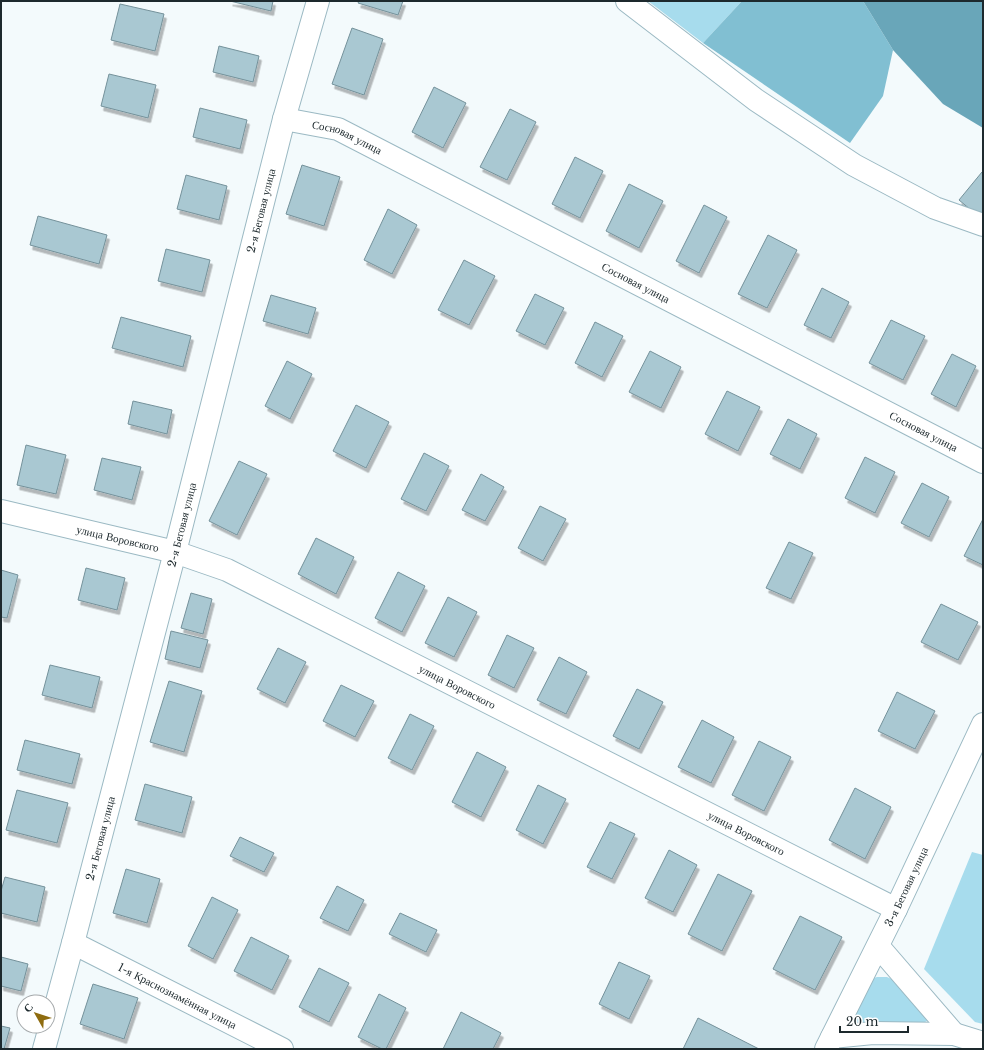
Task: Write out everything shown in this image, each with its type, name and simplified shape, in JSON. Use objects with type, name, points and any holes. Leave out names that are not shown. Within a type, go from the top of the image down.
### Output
[{"type":"street","name":"2-я Беговая улица","points":[[44,1049],[175,552],[284,118],[318,1]]},
{"type":"street","points":[[626,1],[756,100],[854,165],[935,208],[983,225]]},
{"type":"street","name":"Сосновая улица","points":[[284,118],[338,129],[983,462]]},
{"type":"street","name":"улица Воровского","points":[[1,511],[175,552],[226,570],[896,909]]},
{"type":"street","name":"3-я Беговая улица","points":[[829,1043],[896,909],[983,724]]},
{"type":"street","name":"1-я Краснознамённая улица","points":[[73,943],[282,1049]]},
{"type":"street","points":[[878,946],[954,1034]]},
{"type":"street","points":[[829,1043],[873,1034],[954,1034],[983,1043]]},
{"type":"shaded area","points":[[648,1],[742,1],[703,43]]},
{"type":"shaded area","points":[[742,1],[863,1],[893,50],[883,96],[850,143],[703,43]]},
{"type":"shaded area","points":[[863,1],[983,1],[983,128],[943,104],[893,50]]},
{"type":"shaded area","points":[[972,852],[983,855],[983,1024],[975,1022],[924,969]]},
{"type":"shaded area","points":[[877,977],[887,977],[896,981],[930,1019],[917,1027],[845,1027],[865,981]]},
{"type":"building","points":[[230,1],[273,1],[271,11]]},
{"type":"building","points":[[359,1],[403,1],[398,15],[358,3]]},
{"type":"building","points":[[120,4],[164,14],[155,51],[111,40]]},
{"type":"building","points":[[352,28],[383,39],[364,95],[332,84]]},
{"type":"building","points":[[219,46],[259,56],[253,82],[213,72]]},
{"type":"building","points":[[109,74],[156,85],[148,118],[101,106]]},
{"type":"building","points":[[434,87],[466,103],[443,148],[412,132]]},
{"type":"building","points":[[200,108],[247,120],[240,149],[193,137]]},
{"type":"building","points":[[510,109],[536,122],[507,180],[480,167]]},
{"type":"building","points":[[575,157],[603,171],[580,218],[552,204]]},
{"type":"building","points":[[302,165],[340,177],[324,226],[286,214]]},
{"type":"building","points":[[982,172],[983,173],[983,220],[959,200]]},
{"type":"building","points":[[186,175],[227,186],[219,220],[177,209]]},
{"type":"building","points":[[629,184],[663,201],[639,248],[606,231]]},
{"type":"building","points":[[704,205],[727,217],[699,273],[676,261]]},
{"type":"building","points":[[388,209],[417,225],[392,274],[364,260]]},
{"type":"building","points":[[38,216],[107,235],[99,264],[30,245]]},
{"type":"building","points":[[768,235],[797,250],[767,308],[738,294]]},
{"type":"building","points":[[166,249],[210,260],[202,292],[158,281]]},
{"type":"building","points":[[464,260],[495,276],[469,325],[438,310]]},
{"type":"building","points":[[822,288],[849,302],[831,338],[804,325]]},
{"type":"building","points":[[535,294],[564,308],[545,345],[516,331]]},
{"type":"building","points":[[271,295],[316,308],[308,334],[263,321]]},
{"type":"building","points":[[121,317],[191,336],[183,367],[112,348]]},
{"type":"building","points":[[891,320],[925,336],[903,380],[869,363]]},
{"type":"building","points":[[595,322],[623,336],[602,377],[575,363]]},
{"type":"building","points":[[650,351],[681,367],[661,408],[629,392]]},
{"type":"building","points":[[952,354],[976,366],[956,407],[931,394]]},
{"type":"building","points":[[287,361],[312,374],[290,419],[265,406]]},
{"type":"building","points":[[727,391],[760,407],[738,451],[705,434]]},
{"type":"building","points":[[133,401],[172,410],[167,434],[128,424]]},
{"type":"building","points":[[356,405],[389,422],[366,468],[333,451]]},
{"type":"building","points":[[788,419],[817,434],[800,469],[770,454]]},
{"type":"building","points":[[26,445],[66,455],[56,494],[17,485]]},
{"type":"building","points":[[424,453],[449,466],[426,511],[401,499]]},
{"type":"building","points":[[865,457],[895,472],[875,513],[845,498]]},
{"type":"building","points":[[102,458],[141,467],[132,500],[94,490]]},
{"type":"building","points":[[239,461],[267,474],[237,535],[209,521]]},
{"type":"building","points":[[481,474],[504,487],[485,521],[462,510]]},
{"type":"building","points":[[922,483],[949,497],[929,537],[901,523]]},
{"type":"building","points":[[540,506],[566,519],[543,561],[518,548]]},
{"type":"building","points":[[983,519],[983,565],[964,556]]},
{"type":"building","points":[[316,538],[354,557],[336,594],[298,574]]},
{"type":"building","points":[[789,542],[813,553],[791,599],[766,588]]},
{"type":"building","points":[[86,568],[125,578],[117,610],[78,600]]},
{"type":"building","points":[[1,570],[18,575],[7,618],[1,617]]},
{"type":"building","points":[[398,572],[425,586],[402,632],[375,618]]},
{"type":"building","points":[[191,593],[212,599],[203,634],[181,628]]},
{"type":"building","points":[[448,597],[477,612],[454,657],[425,643]]},
{"type":"building","points":[[941,604],[978,622],[958,660],[921,642]]},
{"type":"building","points":[[171,631],[208,640],[200,668],[165,659]]},
{"type":"building","points":[[507,635],[534,648],[514,688],[488,675]]},
{"type":"building","points":[[278,648],[306,662],[285,703],[257,689]]},
{"type":"building","points":[[559,657],[587,672],[566,714],[537,700]]},
{"type":"building","points":[[50,665],[100,677],[92,708],[42,695]]},
{"type":"building","points":[[169,681],[202,691],[184,752],[150,742]]},
{"type":"building","points":[[341,685],[374,701],[355,737],[323,721]]},
{"type":"building","points":[[637,689],[663,702],[639,749],[613,736]]},
{"type":"building","points":[[897,692],[935,711],[915,749],[878,731]]},
{"type":"building","points":[[410,714],[434,726],[412,770],[388,758]]},
{"type":"building","points":[[702,720],[734,737],[711,783],[678,767]]},
{"type":"building","points":[[25,740],[80,754],[72,784],[17,770]]},
{"type":"building","points":[[759,741],[791,757],[764,811],[732,795]]},
{"type":"building","points":[[477,752],[506,767],[481,817],[452,802]]},
{"type":"building","points":[[145,784],[192,797],[182,833],[135,820]]},
{"type":"building","points":[[538,785],[566,799],[543,844],[516,830]]},
{"type":"building","points":[[855,788],[891,807],[865,859],[829,840]]},
{"type":"building","points":[[17,790],[68,803],[57,843],[6,830]]},
{"type":"building","points":[[610,822],[635,834],[612,879],[587,867]]},
{"type":"building","points":[[240,837],[274,853],[264,872],[230,856]]},
{"type":"building","points":[[669,850],[697,865],[673,912],[645,898]]},
{"type":"building","points":[[126,869],[160,879],[147,923],[113,913]]},
{"type":"building","points":[[718,874],[752,891],[722,951],[688,934]]},
{"type":"building","points":[[5,877],[45,887],[37,922],[1,913],[1,891]]},
{"type":"building","points":[[337,886],[364,900],[348,931],[320,918]]},
{"type":"building","points":[[212,897],[238,910],[213,959],[188,946]]},
{"type":"building","points":[[400,913],[437,930],[426,952],[389,934]]},
{"type":"building","points":[[800,916],[842,937],[815,990],[773,969]]},
{"type":"building","points":[[251,937],[289,956],[272,990],[234,971]]},
{"type":"building","points":[[1,957],[28,964],[21,991],[1,986]]},
{"type":"building","points":[[619,962],[650,976],[629,1019],[599,1004]]},
{"type":"building","points":[[319,968],[349,983],[329,1022],[299,1007]]},
{"type":"building","points":[[93,984],[138,998],[124,1039],[80,1024]]},
{"type":"building","points":[[379,994],[406,1008],[386,1049],[382,1049],[358,1037]]},
{"type":"building","points":[[461,1012],[501,1033],[493,1049],[443,1049]]},
{"type":"building","points":[[698,1018],[759,1049],[683,1049]]},
{"type":"building","points":[[1,1026],[10,1028],[4,1049],[1,1049]]}]
